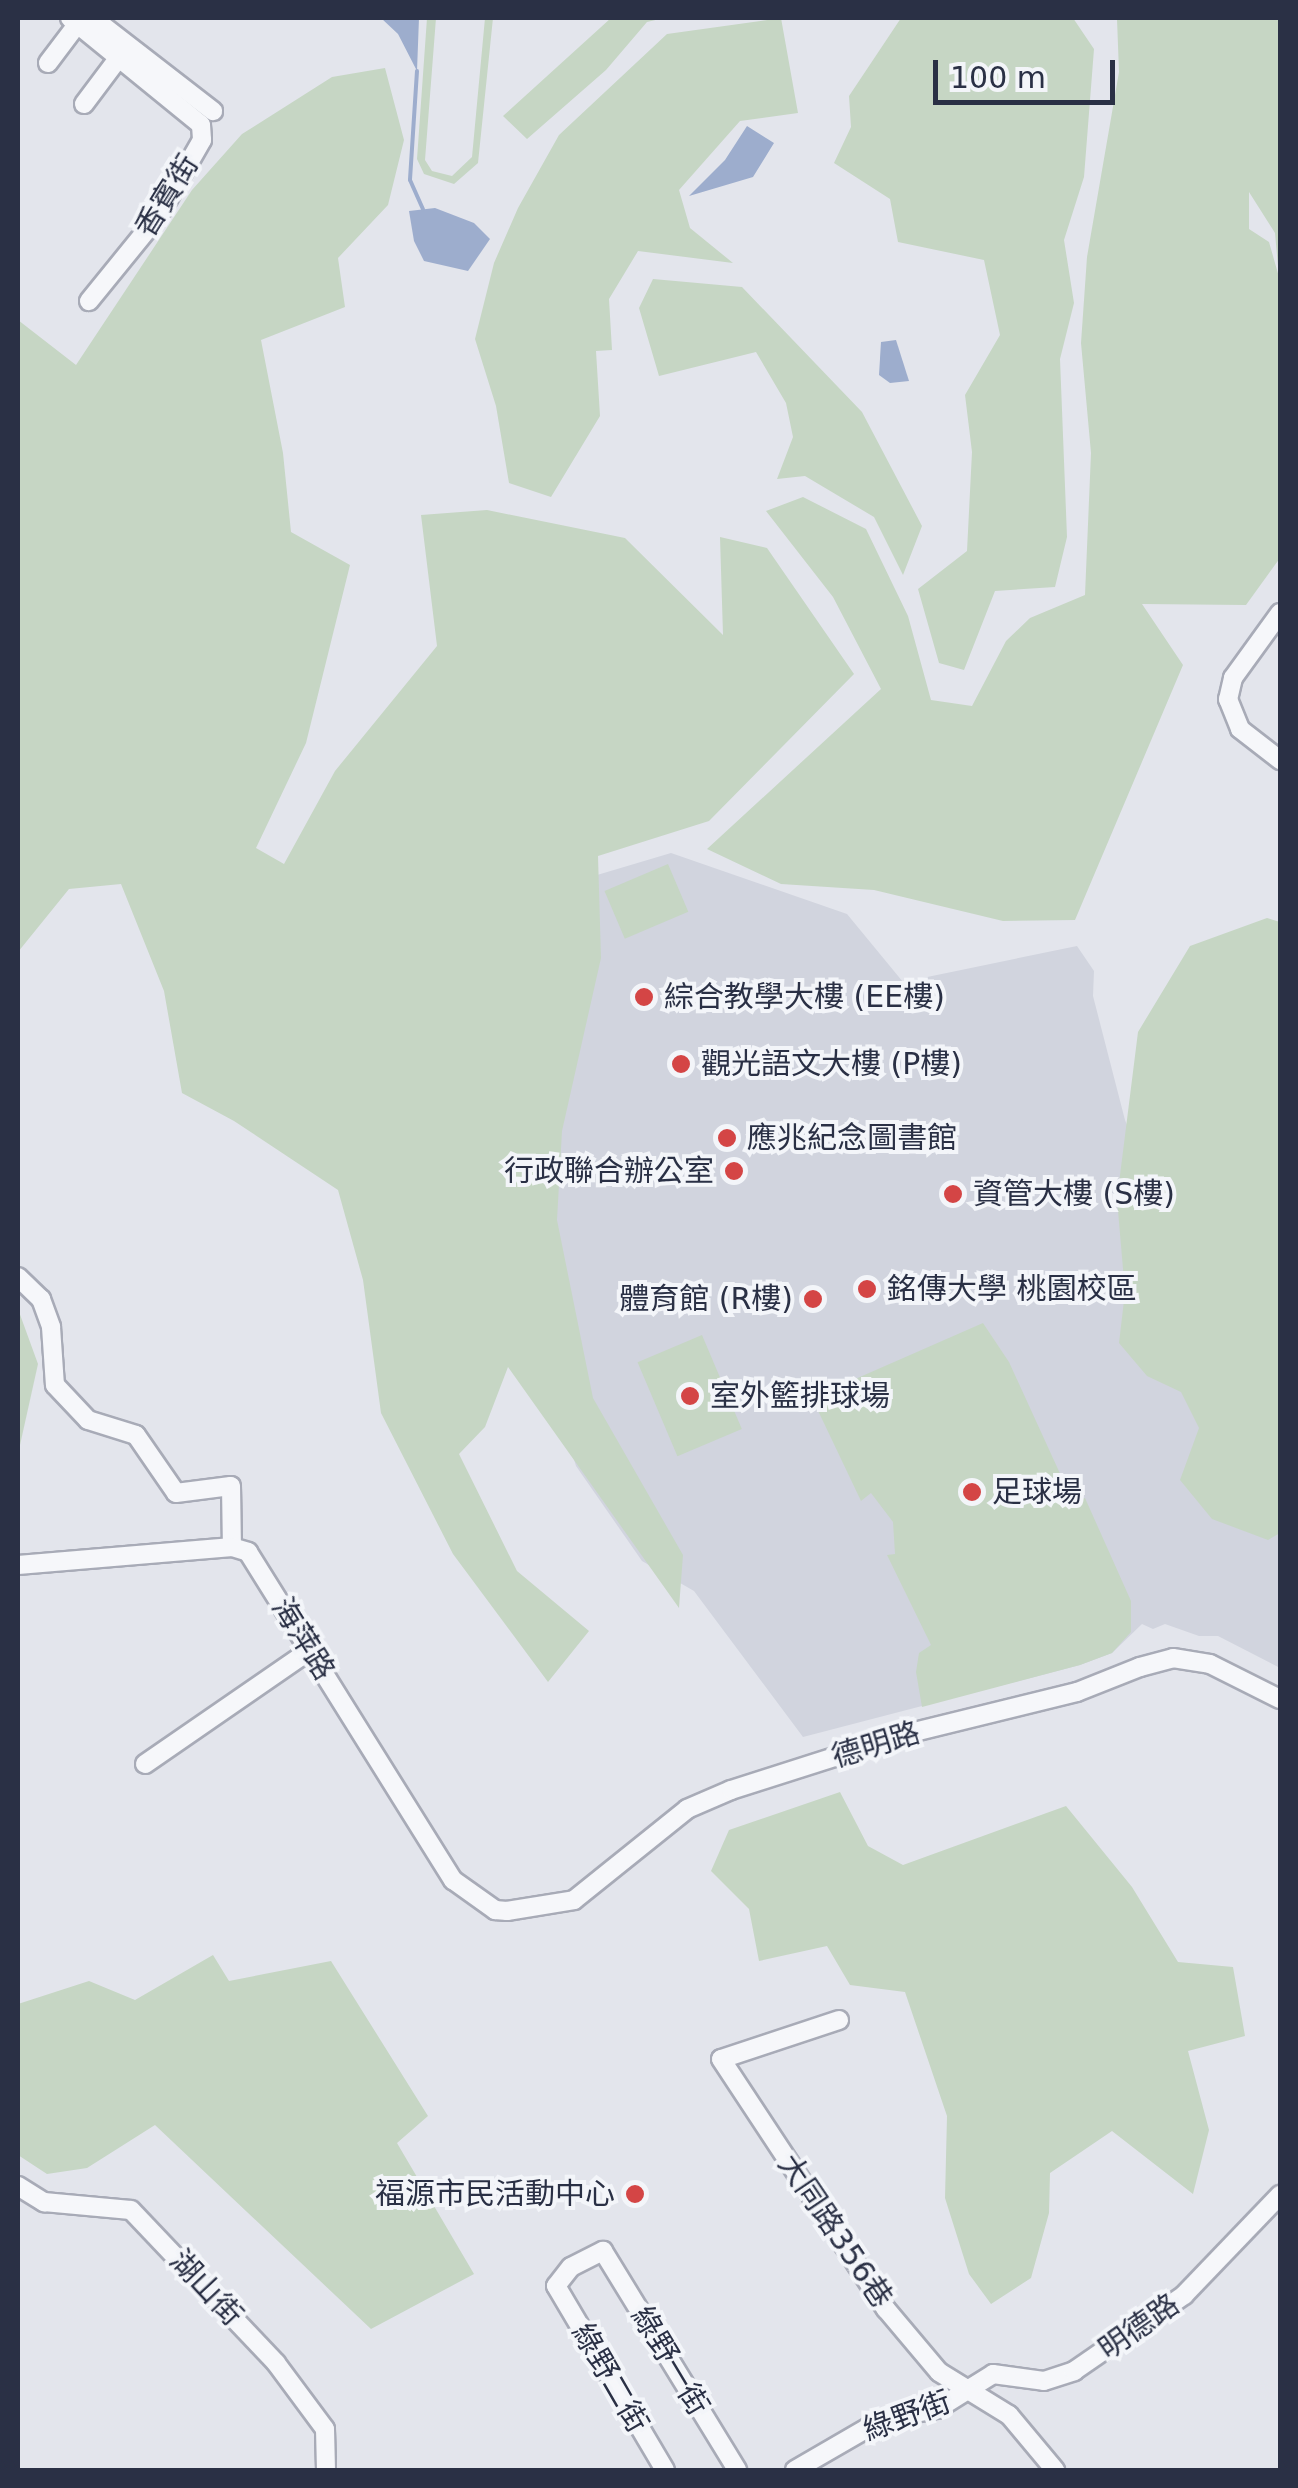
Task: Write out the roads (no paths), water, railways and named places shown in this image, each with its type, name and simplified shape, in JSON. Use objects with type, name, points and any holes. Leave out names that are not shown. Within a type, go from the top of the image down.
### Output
[{"type":"street","points":[[93,18],[213,111]]},
{"type":"street","points":[[48,64],[71,24]]},
{"type":"street","name":"香賓街","points":[[71,24],[201,126],[202,140],[160,216],[89,301]]},
{"type":"street","points":[[84,104],[114,64]]},
{"type":"street","points":[[1280,613],[1233,678],[1228,698],[1240,730],[1280,760]]},
{"type":"street","points":[[18,1276],[41,1298],[51,1327],[55,1385],[88,1420],[136,1435],[176,1493],[231,1486],[232,1548],[18,1565]]},
{"type":"street","name":"海萍路","points":[[232,1548],[248,1552],[453,1880],[494,1910]]},
{"type":"street","points":[[145,1764],[310,1650]]},
{"type":"street","name":"德明路","points":[[494,1910],[574,1900],[687,1809],[731,1790],[906,1734],[1076,1692],[1173,1658],[1210,1664],[1280,1699]]},
{"type":"street","name":"大同路356巷","points":[[840,2020],[722,2059],[886,2309],[939,2372],[967,2393],[1008,2415],[1055,2470]]},
{"type":"street","name":"湖山街","points":[[18,2186],[44,2202],[131,2210],[276,2364],[325,2429],[326,2470]]},
{"type":"street","name":"明德路","points":[[967,2393],[994,2374],[1044,2380],[1098,2357],[1195,2286],[1280,2195]]},
{"type":"street","name":"綠野一街","points":[[556,2286],[571,2267],[603,2251],[738,2470]]},
{"type":"street","name":"綠野二街","points":[[556,2286],[665,2470]]},
{"type":"street","name":"綠野街","points":[[796,2470],[883,2419],[936,2410],[967,2393]]},
{"type":"water","points":[[381,18],[419,18],[417,71],[398,34]]},
{"type":"water","points":[[747,126],[774,143],[753,177],[689,196],[725,160]]},
{"type":"water","points":[[435,208],[474,223],[490,239],[468,271],[424,261],[414,241],[409,211]]},
{"type":"water","points":[[896,340],[909,381],[890,383],[879,375],[881,342]]},
{"type":"waterway","points":[[417,71],[410,180],[423,209]]},
{"type":"place","name":"綜合教學大樓 (EE樓)","points":[[644,997]]},
{"type":"place","name":"觀光語文大樓 (P樓)","points":[[681,1064]]},
{"type":"place","name":"應兆紀念圖書館","points":[[727,1138]]},
{"type":"place","name":"行政聯合辦公室","points":[[734,1171]]},
{"type":"place","name":"資管大樓 (S樓)","points":[[953,1194]]},
{"type":"place","name":"銘傳大學 桃園校區","points":[[867,1289]]},
{"type":"place","name":"體育館 (R樓)","points":[[813,1299]]},
{"type":"place","name":"室外籃排球場","points":[[690,1396]]},
{"type":"place","name":"足球場","points":[[972,1492]]},
{"type":"place","name":"福源市民活動中心","points":[[635,2194]]}]
